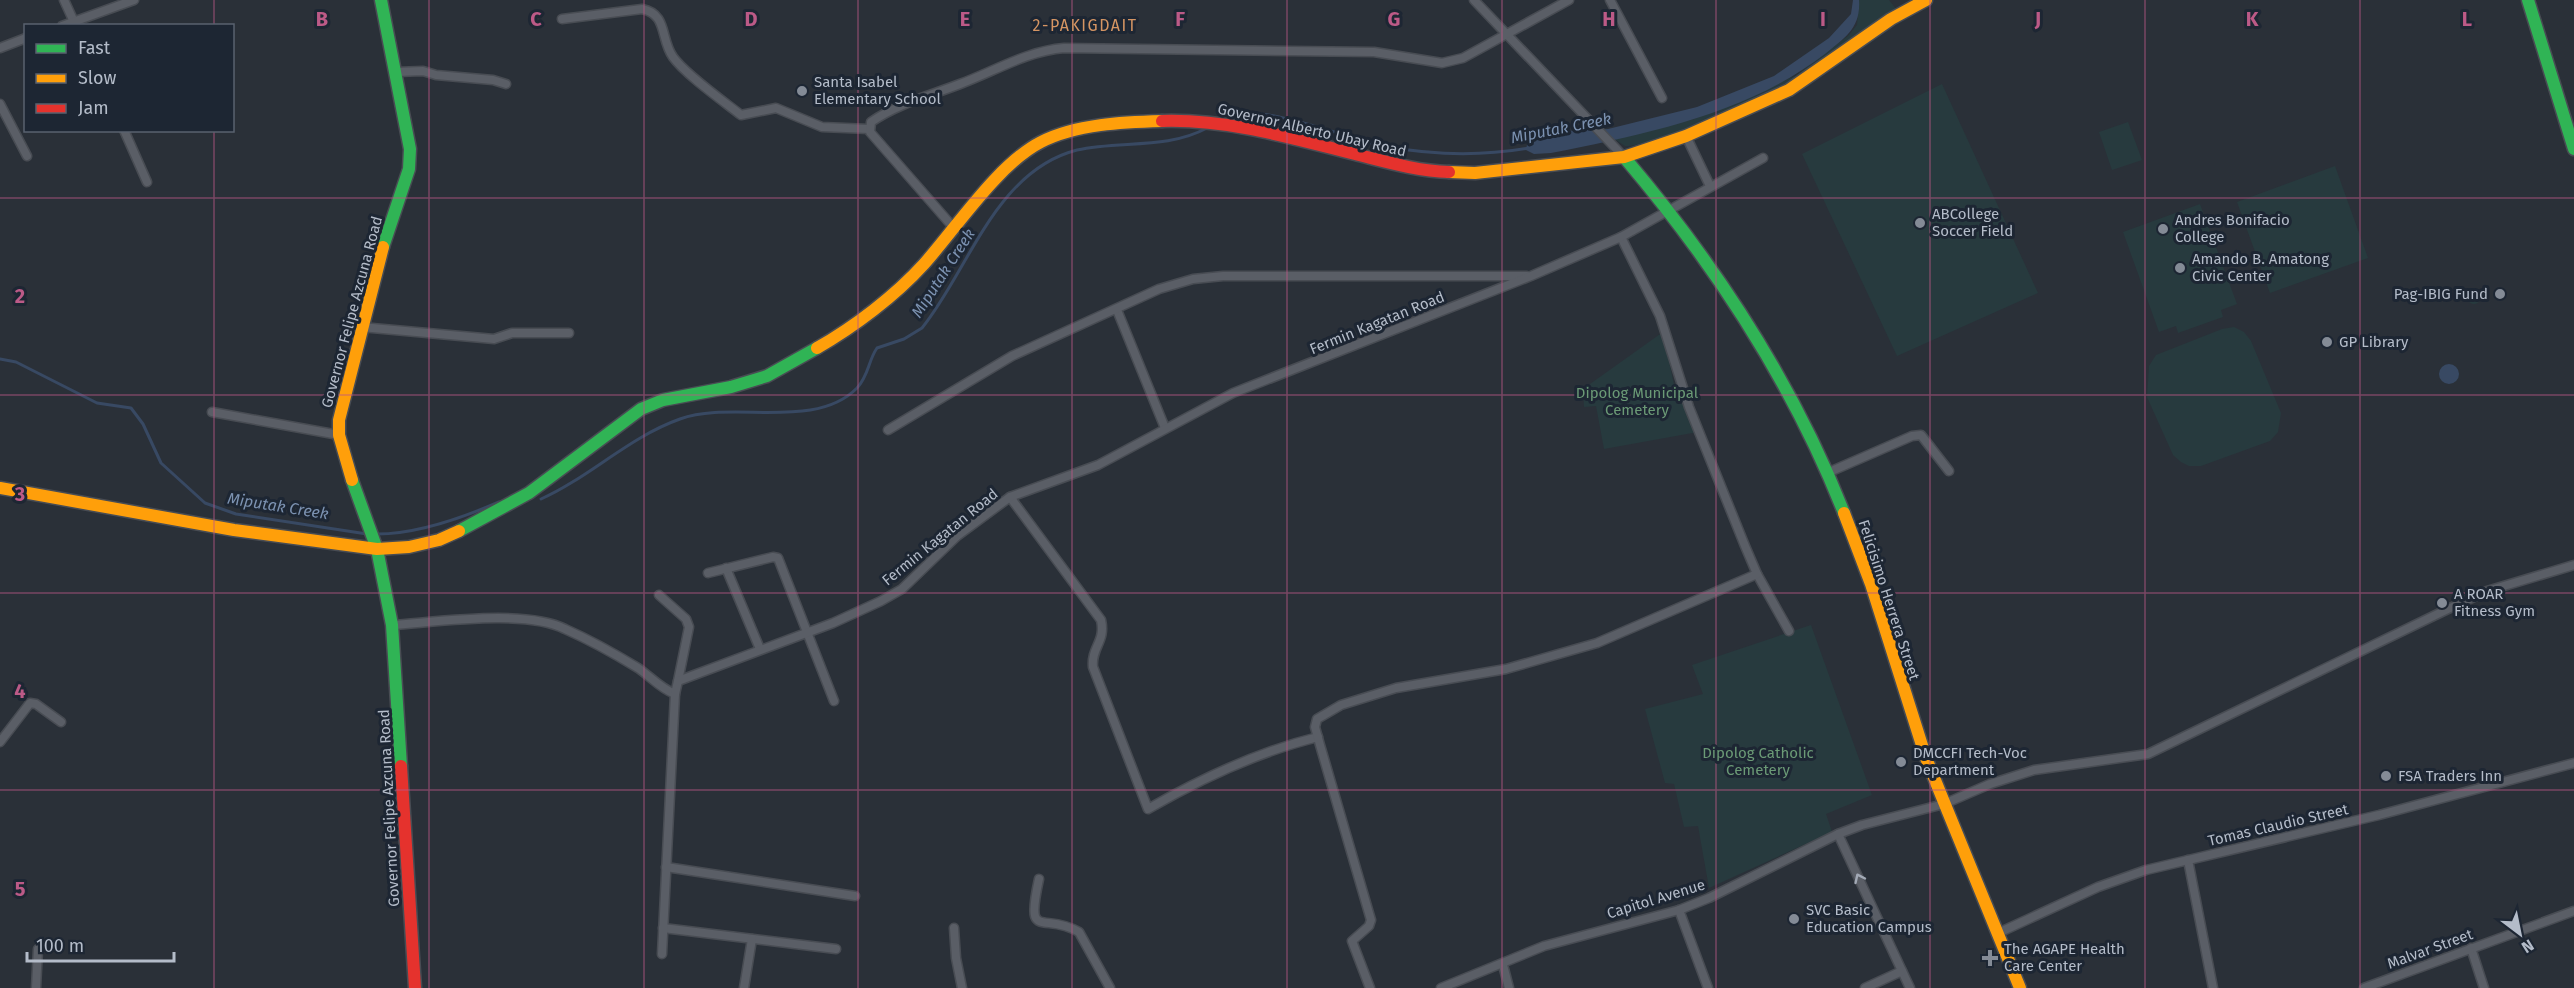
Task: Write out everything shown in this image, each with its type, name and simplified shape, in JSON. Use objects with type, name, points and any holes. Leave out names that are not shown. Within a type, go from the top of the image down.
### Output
[{"type":"main road","name":"Governor Felipe Azcuna Road","points":[[381,0],[410,149],[409,169],[379,259],[361,327],[339,420],[339,435],[375,544],[392,625],[415,988]]},
{"type":"main road","name":"Governor Alberto Ubay Road","points":[[0,489],[234,530],[409,547],[439,540],[478,523],[529,493],[641,409],[663,400],[731,387],[767,376],[833,339],[898,289],[924,264],[953,227],[1010,166],[1041,142],[1076,131],[1132,122],[1201,120],[1224,123],[1331,148],[1378,162],[1448,173],[1476,173],[1624,156],[1686,136],[1789,90],[1884,24],[1926,0]]},
{"type":"main road","points":[[2528,0],[2571,131],[2574,149]]},
{"type":"main road","name":"Felicisimo Herrera Street","points":[[1624,156],[1671,209],[1758,338],[1827,473],[1865,567],[1913,723],[1996,934],[2020,988]]},
{"type":"street","points":[[63,0],[75,23],[134,0]]},
{"type":"street","name":"Felicisimo Herrera Street","points":[[1474,0],[1624,156]]},
{"type":"street","points":[[869,129],[871,122],[899,105],[1045,50],[1374,52],[1442,63],[1463,58],[1569,0]]},
{"type":"street","points":[[1610,0],[1662,99]]},
{"type":"street","points":[[562,19],[642,9],[653,11],[661,21],[667,46],[675,60],[741,115],[776,108],[822,127],[869,129],[953,227]]},
{"type":"street","points":[[0,48],[24,40]]},
{"type":"street","points":[[396,72],[423,71],[436,75],[493,80],[506,84]]},
{"type":"street","points":[[0,104],[27,156]]},
{"type":"street","points":[[125,132],[147,182]]},
{"type":"street","points":[[1686,136],[1710,186]]},
{"type":"street","name":"Fermin Kagatan Road","points":[[678,681],[843,618],[902,588],[957,536],[1010,497],[1089,469],[1233,393],[1531,276],[1621,237],[1763,158]]},
{"type":"street","points":[[1621,237],[1660,316],[1689,407],[1757,574],[1789,631]]},
{"type":"street","points":[[888,430],[1012,356],[1159,289],[1193,279],[1223,276],[1531,276]]},
{"type":"street","points":[[1117,310],[1166,428]]},
{"type":"street","points":[[361,327],[494,339],[512,333],[569,333]]},
{"type":"street","points":[[212,412],[339,435]]},
{"type":"street","points":[[1827,473],[1912,436],[1921,435],[1931,444],[1949,471]]},
{"type":"street","points":[[1010,497],[1101,620],[1104,631],[1102,641],[1093,655],[1094,667],[1110,715],[1148,809],[1227,767],[1275,748],[1318,737]]},
{"type":"street","points":[[708,573],[773,557],[778,558],[834,701]]},
{"type":"street","name":"Capitol Avenue","points":[[1441,988],[1563,940],[1678,910],[1709,898],[1838,834],[1944,804],[1990,784],[2034,771],[2148,754],[2487,591],[2574,565]]},
{"type":"street","points":[[726,568],[760,649]]},
{"type":"street","points":[[1370,988],[1352,941],[1369,926],[1371,920],[1315,727],[1317,719],[1341,705],[1396,688],[1506,669],[1597,643],[1757,574]]},
{"type":"street","points":[[659,595],[686,619],[689,627],[675,694],[662,954]]},
{"type":"street","points":[[392,625],[474,620],[544,621],[563,627],[639,669],[660,687],[675,694]]},
{"type":"street","points":[[0,742],[30,703],[36,704],[62,722]]},
{"type":"street","name":"Tomas Claudio Street","points":[[1996,934],[2109,883],[2188,860],[2379,815],[2574,764]]},
{"type":"street","points":[[1838,834],[1910,988]]},
{"type":"street","points":[[2188,860],[2213,988]]},
{"type":"street","points":[[666,867],[855,896]]},
{"type":"street","points":[[1039,879],[1032,911],[1034,916],[1047,924],[1079,932],[1110,988]]},
{"type":"street","points":[[1678,910],[1708,988]]},
{"type":"street","name":"Malvar Street","points":[[2364,988],[2574,910]]},
{"type":"street","points":[[663,928],[836,949]]},
{"type":"street","points":[[954,928],[956,958],[962,988]]},
{"type":"street","points":[[744,988],[752,939]]},
{"type":"street","points":[[2471,948],[2484,988]]},
{"type":"street","points":[[36,988],[38,949]]},
{"type":"street","points":[[1503,965],[1509,988]]},
{"type":"street","points":[[1864,988],[1902,971]]},
{"type":"green space","points":[[1859,0],[1889,0],[1896,9],[1800,79],[1740,108],[1658,139],[1625,146],[1613,138],[1694,119],[1795,76],[1848,36],[1857,25]]},
{"type":"green space","name":"ABCollege Soccer Field","points":[[1942,84],[2038,293],[1897,356],[1802,154]]},
{"type":"green space","points":[[2128,122],[2142,160],[2112,170],[2099,132]]},
{"type":"green space","points":[[2335,166],[2368,258],[2270,293],[2237,202]]},
{"type":"green space","name":"Amando B. Amatong Civic Center","points":[[2200,204],[2237,304],[2221,310],[2223,317],[2178,333],[2176,326],[2159,332],[2123,232]]},
{"type":"green space","points":[[2471,290],[2477,290],[2481,297],[2477,304],[2471,304],[2467,300],[2467,294]]},
{"type":"green space","points":[[2234,327],[2244,332],[2251,341],[2281,413],[2278,432],[2270,441],[2201,466],[2189,466],[2173,455],[2147,397],[2149,366],[2156,355],[2222,329]]},
{"type":"green space","name":"Dipolog Municipal Cemetery","points":[[1663,332],[1678,404],[1687,403],[1698,432],[1604,449],[1596,406],[1584,407],[1583,389]]},
{"type":"green space","name":"Dipolog Catholic Cemetery","points":[[1811,625],[1872,795],[1826,814],[1832,832],[1709,888],[1698,826],[1684,827],[1674,784],[1665,783],[1645,709],[1703,694],[1692,665]]},
{"type":"water","points":[[1853,0],[1859,0],[1859,10],[1850,32],[1825,54],[1795,75],[1762,92],[1694,119],[1622,138],[1551,153],[1534,154],[1526,150],[1528,139],[1541,132],[1608,129],[1697,107],[1774,76],[1829,38],[1851,14]]},
{"type":"water","points":[[2445,364],[2453,364],[2459,370],[2459,378],[2453,384],[2445,384],[2439,378],[2439,370]]},
{"type":"waterway","name":"Miputak Creek","points":[[1228,116],[1244,113],[1263,114],[1371,143],[1423,152],[1458,154],[1529,148]]},
{"type":"waterway","name":"Miputak Creek","points":[[541,499],[576,480],[644,436],[680,419],[724,412],[796,412],[819,408],[839,401],[861,383],[877,348],[904,339],[922,328],[939,305],[986,225],[1004,200],[1025,179],[1049,161],[1077,150],[1159,142],[1191,135],[1207,128]]},
{"type":"waterway","name":"Miputak Creek","points":[[0,359],[16,362],[97,403],[131,408],[143,424],[161,463],[205,503],[236,514],[367,534]]},
{"type":"waterway","name":"Miputak Creek","points":[[374,534],[422,529],[499,502]]},
{"type":"traffic: fast","points":[[381,0],[410,149],[409,169],[383,247]]},
{"type":"traffic: fast","points":[[2528,0],[2574,149]]},
{"type":"traffic: fast","points":[[1624,157],[1689,239],[1749,326],[1800,417],[1844,513]]},
{"type":"traffic: fast","points":[[459,531],[529,493],[641,409],[663,400],[731,387],[767,376],[817,348]]},
{"type":"traffic: fast","points":[[352,480],[377,549],[392,625],[401,766]]},
{"type":"traffic: slow","points":[[1449,172],[1475,173],[1624,157],[1686,136],[1789,90],[1891,19],[1926,0]]},
{"type":"traffic: slow","points":[[817,348],[859,321],[900,288],[924,264],[979,197],[1009,165],[1025,152],[1041,142],[1069,131],[1116,123],[1162,121]]},
{"type":"traffic: slow","points":[[352,480],[339,435],[339,420],[383,247]]},
{"type":"traffic: slow","points":[[0,488],[234,530],[377,549],[409,547],[439,540],[459,531]]},
{"type":"traffic: slow","points":[[1844,513],[1871,584],[1926,758],[2020,988]]},
{"type":"traffic: jam","points":[[1162,121],[1235,126],[1402,166],[1449,172]]},
{"type":"traffic: jam","points":[[401,766],[415,988]]},
{"type":"place","name":"Santa Isabel Elementary School","points":[[802,91]]},
{"type":"place","name":"ABCollege Soccer Field","points":[[1920,223]]},
{"type":"place","name":"Andres Bonifacio College","points":[[2163,229]]},
{"type":"place","name":"Amando B. Amatong Civic Center","points":[[2180,268]]},
{"type":"place","name":"Pag-IBIG Fund","points":[[2500,294]]},
{"type":"place","name":"GP Library","points":[[2327,342]]},
{"type":"place","name":"A ROAR Fitness Gym","points":[[2442,603]]},
{"type":"place","name":"DMCCFI Tech-Voc Department","points":[[1901,762]]},
{"type":"place","name":"FSA Traders Inn","points":[[2386,776]]},
{"type":"place","name":"SVC Basic Education Campus","points":[[1794,919]]},
{"type":"place","name":"The AGAPE Health Care Center","points":[[1990,958]]},
{"type":"district","name":"2-PAKIGDAIT","points":[[1085,25]]}]
